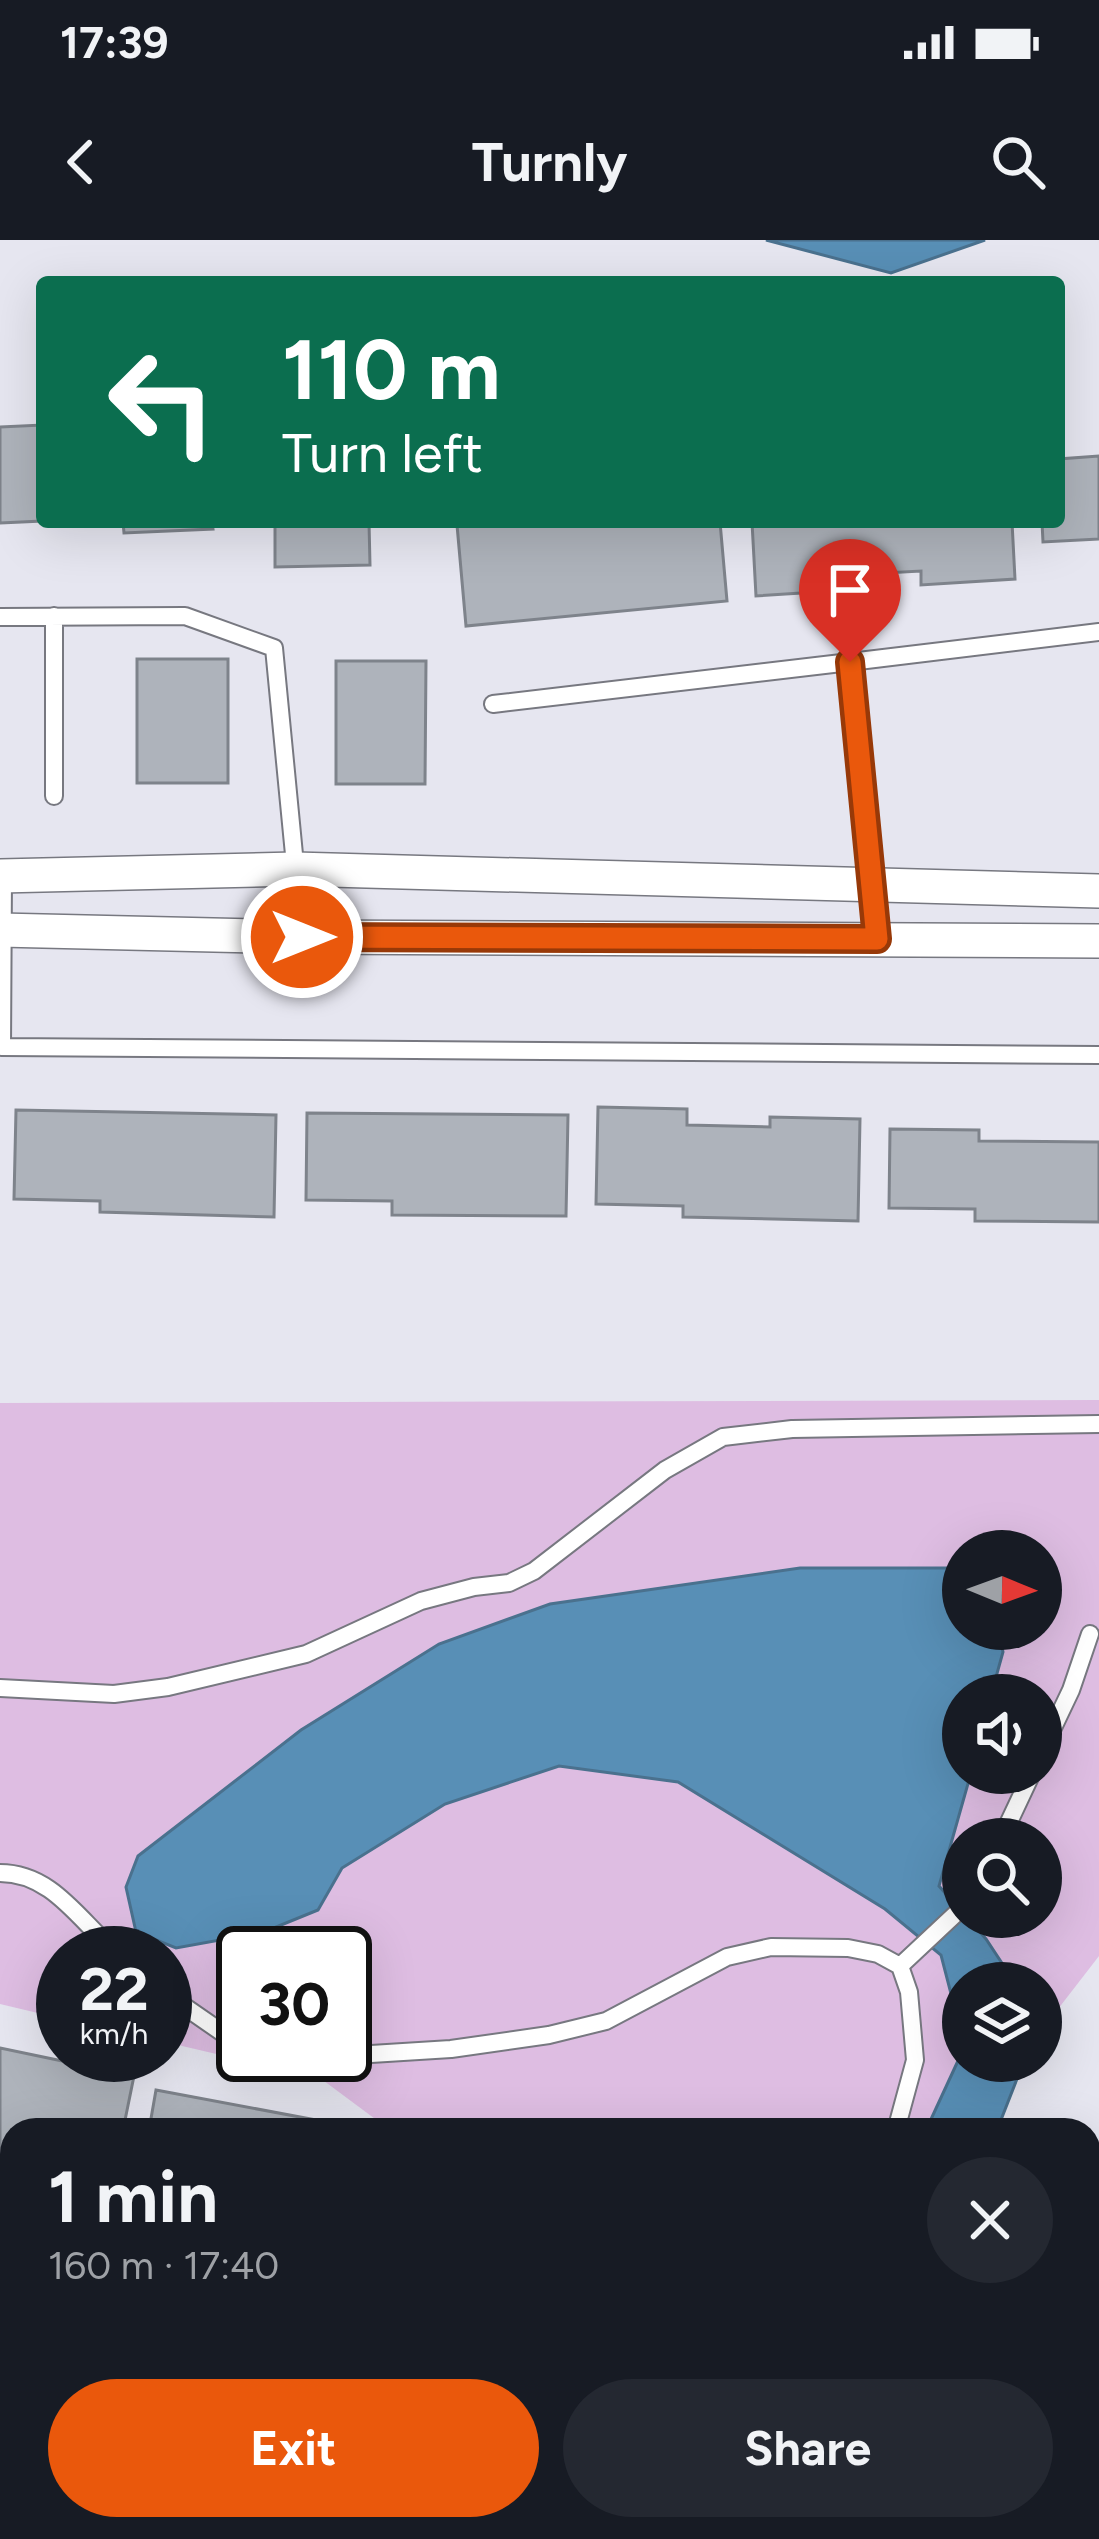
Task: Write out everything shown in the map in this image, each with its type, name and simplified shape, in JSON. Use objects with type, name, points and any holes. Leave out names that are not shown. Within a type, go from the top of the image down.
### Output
[{"type":"street","points":[[2,876],[296,869],[1099,890]]},
{"type":"street","points":[[2,930],[302,937],[1099,941]]},
{"type":"lane","points":[[54,616],[54,796]]},
{"type":"lane","points":[[0,617],[185,616],[274,648],[302,937]]},
{"type":"lane","points":[[493,704],[1099,632]]},
{"type":"lane","points":[[850,662],[877,939]]},
{"type":"lane","points":[[2,876],[1,1047],[1099,1055]]},
{"type":"lane","points":[[0,1688],[114,1694],[168,1687],[306,1654],[421,1601],[509,1582],[535,1571],[665,1470],[723,1437],[792,1430],[1099,1424]]},
{"type":"lane","points":[[1062,1709],[1090,1634]]},
{"type":"lane","points":[[0,1874],[17,1873],[50,1887],[90,1926]]},
{"type":"lane","points":[[899,1966],[942,1926]]},
{"type":"lane","points":[[372,2054],[549,2035],[606,2021],[727,1957],[771,1947],[848,1948],[878,1954],[899,1966],[909,1992],[915,2060],[899,2118]]},
{"type":"shaded area","points":[[1099,1400],[1099,1956],[1062,2004],[1062,1962],[942,1962],[942,2082],[1016,2082],[1002,2118],[374,2118],[325,2082],[372,2082],[372,1926],[216,1926],[216,2054],[192,2048],[192,1926],[36,1926],[36,2013],[0,2004],[0,1403]]},
{"type":"water","points":[[766,240],[985,240],[891,273]]},
{"type":"water","points":[[800,1568],[942,1568],[942,1650],[1003,1652],[997,1674],[942,1674],[942,1794],[965,1794],[958,1818],[942,1818],[942,1938],[985,1938],[1001,1962],[943,1962],[941,1955],[885,1909],[678,1782],[559,1766],[445,1804],[342,1868],[318,1910],[279,1926],[216,1926],[216,1941],[192,1945],[192,1926],[135,1926],[126,1887],[138,1856],[301,1730],[439,1644],[550,1604]]},
{"type":"water","points":[[948,2082],[1016,2082],[1002,2118],[932,2118]]},
{"type":"building","points":[[36,425],[36,521],[0,523],[0,427]]},
{"type":"building","points":[[1099,456],[1099,539],[1043,542],[1042,528],[1065,528],[1065,459]]},
{"type":"building","points":[[124,528],[213,529],[124,533]]},
{"type":"building","points":[[275,528],[369,528],[370,565],[275,567]]},
{"type":"building","points":[[457,528],[721,528],[727,601],[466,626]]},
{"type":"building","points":[[752,528],[1012,528],[1015,579],[921,585],[921,571],[847,575],[848,590],[756,596]]},
{"type":"building","points":[[137,659],[228,659],[228,783],[137,783]]},
{"type":"building","points":[[336,661],[426,661],[425,784],[336,784]]},
{"type":"building","points":[[598,1107],[687,1109],[687,1125],[770,1127],[770,1117],[860,1119],[858,1221],[683,1217],[683,1206],[596,1204]]},
{"type":"building","points":[[16,1110],[276,1115],[274,1217],[100,1212],[100,1201],[14,1199]]},
{"type":"building","points":[[307,1113],[568,1115],[566,1216],[392,1215],[392,1201],[306,1200]]},
{"type":"building","points":[[890,1129],[979,1130],[979,1141],[1099,1142],[1099,1222],[975,1221],[975,1209],[889,1208]]},
{"type":"building","points":[[0,2048],[36,2056],[36,2082],[133,2082],[125,2118],[0,2118]]},
{"type":"building","points":[[156,2090],[305,2118],[151,2118]]},
{"type":"route","points":[[302,937],[877,939],[850,662]]}]
